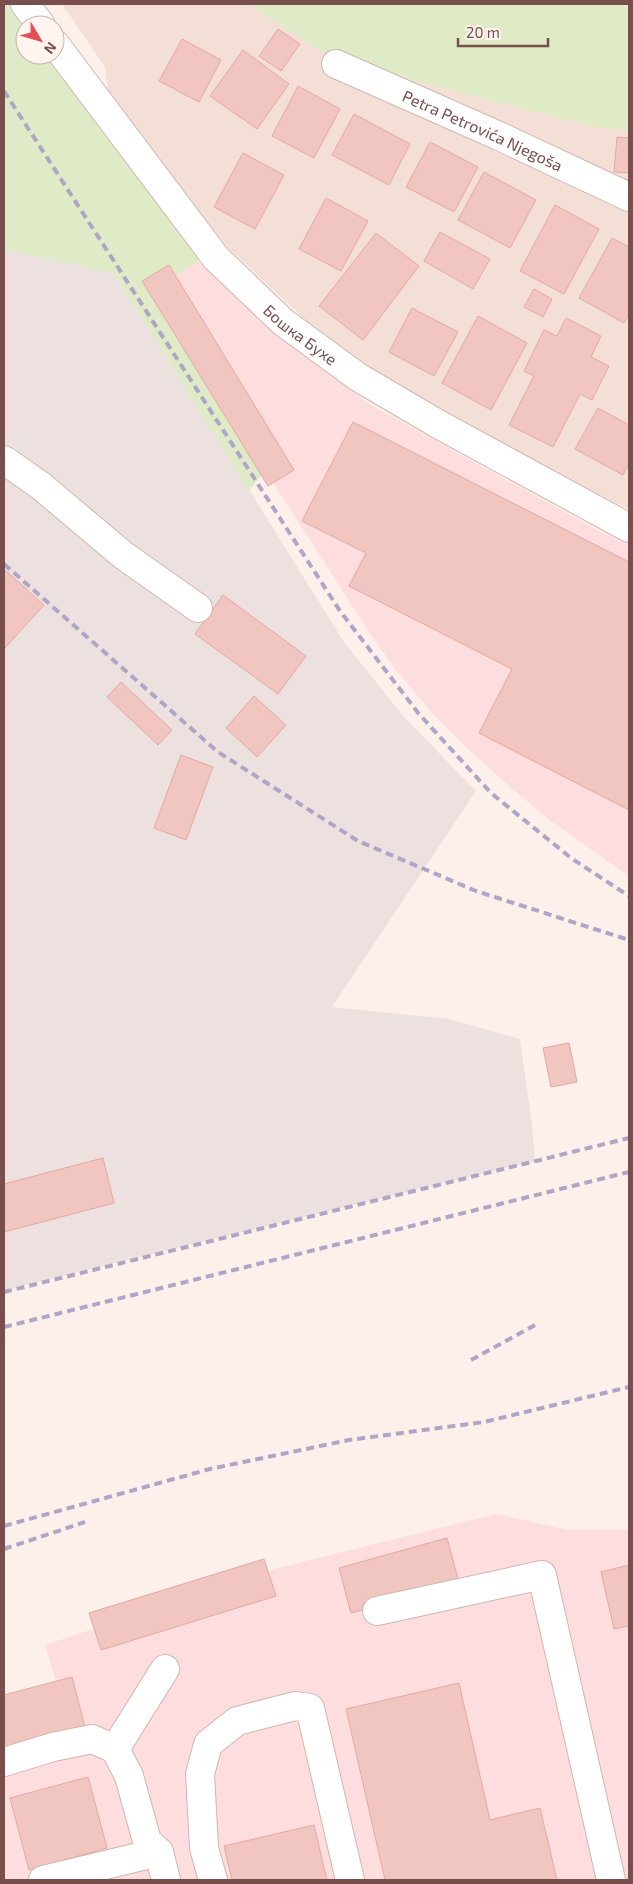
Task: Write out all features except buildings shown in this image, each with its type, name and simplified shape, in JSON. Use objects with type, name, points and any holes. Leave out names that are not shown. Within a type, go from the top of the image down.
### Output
[{"type":"street","points":[[25,4],[33,15]]},
{"type":"street","name":"Бошка Бухе","points":[[65,57],[216,258],[283,322],[358,377],[446,428],[629,528]]},
{"type":"street","name":"Petra Petrovića Njegoša","points":[[336,64],[499,136],[629,198]]},
{"type":"street","points":[[4,460],[42,486],[123,555],[198,608]]},
{"type":"street","points":[[377,1611],[542,1575],[611,1878]]},
{"type":"street","points":[[115,1749],[165,1669]]},
{"type":"street","points":[[213,1880],[204,1848],[200,1774],[208,1744],[237,1721],[295,1706],[310,1708],[350,1880]]},
{"type":"street","points":[[4,1762],[53,1747],[92,1739],[115,1749],[129,1776],[146,1841],[158,1852],[166,1880]]},
{"type":"street","points":[[43,1880],[91,1875],[158,1852]]},
{"type":"shaded area","points":[[62,4],[248,4],[336,61],[600,128],[629,131],[629,186],[524,138],[494,151],[629,207],[629,509],[586,489],[355,360],[311,325],[228,248],[110,103],[105,67]]},
{"type":"shaded area","points":[[4,250],[114,273],[344,642],[404,717],[476,791],[332,1007],[449,1019],[520,1039],[535,1161],[4,1290]]},
{"type":"shaded area","points":[[197,260],[268,325],[369,404],[629,546],[629,876],[548,819],[468,749],[434,715],[396,670],[369,632],[279,492],[156,288]]},
{"type":"shaded area","points":[[496,1514],[568,1530],[629,1530],[629,1880],[4,1880],[4,1714],[62,1701],[45,1645],[271,1570]]},
{"type":"green space","points":[[4,4],[18,4],[22,15],[15,15],[15,65],[63,65],[206,256],[156,288],[266,470],[249,491],[114,273],[4,250]]},
{"type":"green space","points":[[248,4],[629,4],[629,131],[600,128],[336,61]]},
{"type":"railway","points":[[4,91],[340,611],[419,714],[491,793],[571,858],[629,896]]},
{"type":"railway","points":[[4,564],[218,752],[358,841],[476,891],[629,940]]},
{"type":"railway","points":[[4,1292],[629,1138]]},
{"type":"railway","points":[[4,1327],[629,1172]]},
{"type":"railway","points":[[471,1360],[537,1324]]},
{"type":"railway","points":[[4,1526],[210,1469],[349,1440],[484,1422],[629,1387]]},
{"type":"railway","points":[[4,1549],[85,1522]]}]
